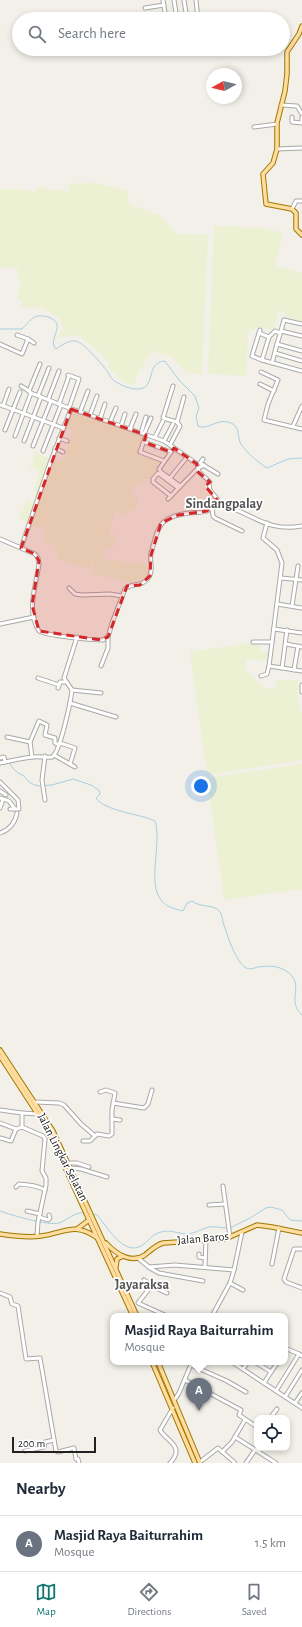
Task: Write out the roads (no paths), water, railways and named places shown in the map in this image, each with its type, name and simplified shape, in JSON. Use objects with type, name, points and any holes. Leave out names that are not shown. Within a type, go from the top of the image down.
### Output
[{"type":"main road","points":[[290,48],[301,35],[302,26]]},
{"type":"main road","points":[[287,56],[286,83],[277,124],[277,149],[273,163],[263,174],[265,202],[267,205],[292,209],[296,213],[296,229],[302,235]]},
{"type":"main road","name":"Jalan Lingkar Selatan","points":[[0,1050],[53,1131],[69,1163],[136,1313]]},
{"type":"main road","name":"Jalan Lingkar Selatan","points":[[0,1056],[53,1140],[132,1313]]},
{"type":"main road","points":[[77,1229],[88,1218]]},
{"type":"main road","name":"Jalan Baros","points":[[138,1258],[163,1242],[220,1239],[230,1237],[257,1226],[279,1228],[302,1233]]},
{"type":"main road","points":[[0,1234],[37,1236],[77,1229],[86,1231],[97,1238]]},
{"type":"main road","points":[[102,1237],[114,1250],[123,1256],[132,1259],[138,1258]]},
{"type":"main road","points":[[116,1269],[117,1260],[123,1256]]},
{"type":"main road","points":[[154,1365],[195,1463]]},
{"type":"main road","points":[[159,1365],[200,1463]]},
{"type":"street","points":[[164,0],[165,12]]},
{"type":"street","points":[[174,0],[176,12]]},
{"type":"street","points":[[184,0],[186,12]]},
{"type":"street","points":[[196,0],[197,12]]},
{"type":"street","points":[[145,8],[164,5]]},
{"type":"street","points":[[281,105],[292,105],[298,107],[302,114]]},
{"type":"street","points":[[292,117],[292,122],[302,123],[302,117]]},
{"type":"street","points":[[254,127],[277,124]]},
{"type":"street","points":[[277,149],[295,150],[302,148]]},
{"type":"street","points":[[292,209],[296,201],[302,201]]},
{"type":"street","points":[[272,363],[284,320],[302,324]]},
{"type":"street","points":[[252,356],[259,332],[269,336]]},
{"type":"street","points":[[262,360],[269,336],[275,332],[302,336]]},
{"type":"street","points":[[17,335],[34,343]]},
{"type":"street","points":[[0,344],[22,354],[28,339]]},
{"type":"street","points":[[277,344],[302,351]]},
{"type":"street","points":[[275,353],[302,361]]},
{"type":"street","points":[[247,355],[302,371]]},
{"type":"street","points":[[15,436],[40,364]]},
{"type":"street","points":[[24,441],[49,368]]},
{"type":"street","points":[[33,446],[43,421],[59,371]]},
{"type":"street","points":[[261,372],[278,379],[264,419],[302,429]]},
{"type":"street","points":[[21,548],[79,379],[69,376],[54,425],[43,451]]},
{"type":"street","points":[[260,384],[274,391]]},
{"type":"street","points":[[20,386],[40,397],[60,405],[155,437],[170,444],[197,464],[197,470],[210,482],[208,484],[209,488],[222,505]]},
{"type":"street","points":[[174,386],[163,418],[177,422]]},
{"type":"street","points":[[9,389],[2,405],[33,418],[63,428]]},
{"type":"street","points":[[80,412],[88,391]]},
{"type":"street","points":[[5,430],[20,392]]},
{"type":"street","points":[[90,415],[97,396]]},
{"type":"street","points":[[170,444],[180,426],[177,422],[184,398]]},
{"type":"street","points":[[100,419],[105,404]]},
{"type":"street","points":[[293,426],[302,406]]},
{"type":"street","points":[[110,422],[116,408]]},
{"type":"street","points":[[121,426],[125,414]]},
{"type":"street","points":[[130,429],[136,414]]},
{"type":"street","points":[[146,417],[144,442],[140,452],[164,461]]},
{"type":"street","points":[[144,434],[151,418]]},
{"type":"street","points":[[155,437],[163,421]]},
{"type":"street","points":[[164,441],[173,424]]},
{"type":"street","points":[[59,438],[67,441]]},
{"type":"street","points":[[144,442],[171,452]]},
{"type":"street","points":[[55,448],[63,452]]},
{"type":"street","points":[[174,448],[164,461],[160,470],[179,487]]},
{"type":"street","points":[[170,478],[187,457]]},
{"type":"street","points":[[203,459],[200,463],[218,474]]},
{"type":"street","points":[[168,499],[204,465]]},
{"type":"street","points":[[171,496],[153,482],[152,479],[159,473],[179,487]]},
{"type":"street","points":[[102,666],[108,648],[108,637],[122,596],[128,587],[142,584],[150,576],[152,567],[151,555],[159,527],[163,521],[178,515],[206,512],[216,504],[222,505],[267,524],[282,528],[302,526]]},
{"type":"street","points":[[212,507],[213,516],[215,518],[242,531]]},
{"type":"street","points":[[261,676],[268,673],[282,563],[281,556],[275,547],[263,538],[267,524]]},
{"type":"street","points":[[0,538],[35,554],[39,561],[32,601],[36,625],[40,632],[98,640],[108,637]]},
{"type":"street","points":[[292,606],[298,566]]},
{"type":"street","points":[[281,578],[302,580]]},
{"type":"street","points":[[69,588],[75,594],[110,594],[122,596]]},
{"type":"street","points":[[277,604],[302,608]]},
{"type":"street","points":[[0,624],[34,617]]},
{"type":"street","points":[[274,628],[302,633]]},
{"type":"street","points":[[282,668],[287,630]]},
{"type":"street","points":[[54,755],[59,744],[70,703],[72,690],[66,682],[65,676],[77,637]]},
{"type":"street","points":[[253,642],[272,642]]},
{"type":"street","points":[[286,644],[300,646],[294,670]]},
{"type":"street","points":[[269,666],[302,671]]},
{"type":"street","points":[[38,678],[58,687],[60,682],[66,682]]},
{"type":"street","points":[[302,685],[302,692]]},
{"type":"street","points":[[72,690],[102,693]]},
{"type":"street","points":[[70,703],[116,717]]},
{"type":"street","points":[[32,757],[30,742],[39,721],[47,725],[45,736],[55,738],[55,743],[75,748],[70,764]]},
{"type":"street","points":[[8,737],[30,742]]},
{"type":"street","points":[[0,763],[5,760],[45,756],[50,757],[54,755],[75,767]]},
{"type":"street","points":[[45,756],[42,780],[45,800]]},
{"type":"street","points":[[0,758],[5,760]]},
{"type":"street","points":[[0,783],[18,800],[20,808],[10,809]]},
{"type":"street","points":[[0,791],[6,795]]},
{"type":"street","points":[[0,808],[1,799],[9,801],[15,809]]},
{"type":"street","points":[[0,833],[14,823],[17,813]]},
{"type":"street","points":[[83,1141],[90,1141],[99,1134],[111,1135],[114,1093],[106,1090],[100,1092]]},
{"type":"street","points":[[113,1103],[144,1108],[148,1104],[152,1090]]},
{"type":"street","points":[[35,1102],[59,1103],[64,1105],[80,1124],[95,1136]]},
{"type":"street","points":[[0,1110],[38,1114]]},
{"type":"street","points":[[22,1113],[22,1127]]},
{"type":"street","points":[[112,1119],[120,1120]]},
{"type":"street","points":[[0,1123],[16,1129],[22,1127],[43,1136],[45,1139],[53,1140]]},
{"type":"street","points":[[0,1138],[11,1140],[16,1129]]},
{"type":"street","points":[[37,1236],[46,1180],[42,1173],[45,1139]]},
{"type":"street","points":[[69,1163],[76,1163],[89,1167]]},
{"type":"street","points":[[71,1168],[107,1176]]},
{"type":"street","points":[[16,1187],[19,1184],[29,1184],[38,1186],[45,1190]]},
{"type":"street","points":[[223,1186],[230,1237]]},
{"type":"street","points":[[210,1205],[225,1204]]},
{"type":"street","points":[[27,1212],[39,1218],[49,1220],[49,1215]]},
{"type":"street","points":[[272,1264],[279,1228]]},
{"type":"street","points":[[214,1313],[230,1283],[242,1232]]},
{"type":"street","points":[[205,1267],[206,1239]]},
{"type":"street","points":[[302,1249],[294,1249],[284,1280],[302,1288]]},
{"type":"street","points":[[199,1254],[199,1258],[205,1258]]},
{"type":"street","points":[[138,1258],[149,1267],[159,1272],[203,1281]]},
{"type":"street","points":[[149,1267],[175,1265],[234,1270]]},
{"type":"street","points":[[144,1280],[166,1293]]},
{"type":"street","points":[[230,1283],[243,1290]]},
{"type":"street","points":[[152,1285],[138,1302],[161,1313]]},
{"type":"street","points":[[0,1293],[9,1296],[12,1304],[18,1306],[26,1359],[40,1358],[57,1452],[75,1449],[76,1459],[79,1463]]},
{"type":"street","points":[[276,1391],[300,1355],[288,1351]]},
{"type":"street","points":[[174,1399],[177,1397],[191,1365]]},
{"type":"street","points":[[193,1365],[246,1392]]},
{"type":"street","points":[[237,1365],[302,1408]]},
{"type":"street","points":[[243,1369],[246,1365]]},
{"type":"street","points":[[263,1365],[271,1372]]},
{"type":"street","points":[[264,1383],[276,1365]]},
{"type":"street","points":[[285,1397],[302,1370]]},
{"type":"street","points":[[185,1380],[242,1410],[239,1415],[254,1426]]},
{"type":"street","points":[[295,1403],[302,1393]]},
{"type":"street","points":[[170,1463],[175,1457],[175,1448],[173,1442],[160,1430],[173,1408]]},
{"type":"street","points":[[272,1415],[277,1409]]},
{"type":"street","points":[[222,1452],[235,1436],[245,1420]]},
{"type":"street","points":[[235,1436],[254,1449]]},
{"type":"street","points":[[25,1451],[44,1447],[44,1442],[54,1440]]},
{"type":"street","points":[[200,1463],[218,1448],[235,1463]]},
{"type":"street","points":[[246,1463],[254,1451]]},
{"type":"street","points":[[257,1451],[276,1463]]},
{"type":"waterway","points":[[0,329],[22,329],[33,318],[39,316],[48,317],[54,320],[57,324],[53,341],[56,349],[66,343],[76,341],[97,359],[112,379],[123,386],[135,389],[146,386],[155,366],[165,361],[179,380],[195,396],[199,408],[196,416],[198,426],[206,427],[222,422],[231,423],[237,429],[242,446],[267,468],[288,459],[302,458]]},
{"type":"waterway","points":[[10,763],[11,766],[18,773],[24,776],[30,783],[38,786],[52,785],[73,779],[91,785],[99,790],[100,794],[96,798],[107,806],[155,821],[157,830],[155,883],[161,900],[168,906],[183,911],[187,903],[192,901],[199,905],[214,907],[217,909],[221,914],[232,947],[242,965],[249,969],[272,966],[281,968],[292,976],[296,985],[296,1005],[302,1015]]},
{"type":"waterway","points":[[230,1228],[266,1208],[271,1207],[282,1210],[290,1220],[302,1221]]},
{"type":"waterway","points":[[0,1211],[30,1220],[54,1224],[62,1222],[78,1213],[85,1213]]},
{"type":"waterway","points":[[92,1214],[97,1215],[122,1243],[128,1247],[134,1248],[141,1246],[155,1234],[161,1232],[168,1231],[188,1234],[209,1227],[227,1228]]},
{"type":"place","name":"Masjid Raya Baiturrahim","points":[[199,1411]]},
{"type":"district","name":"Sindangpalay","points":[[224,504]]},
{"type":"district","name":"Jayaraksa","points":[[142,1285]]}]
